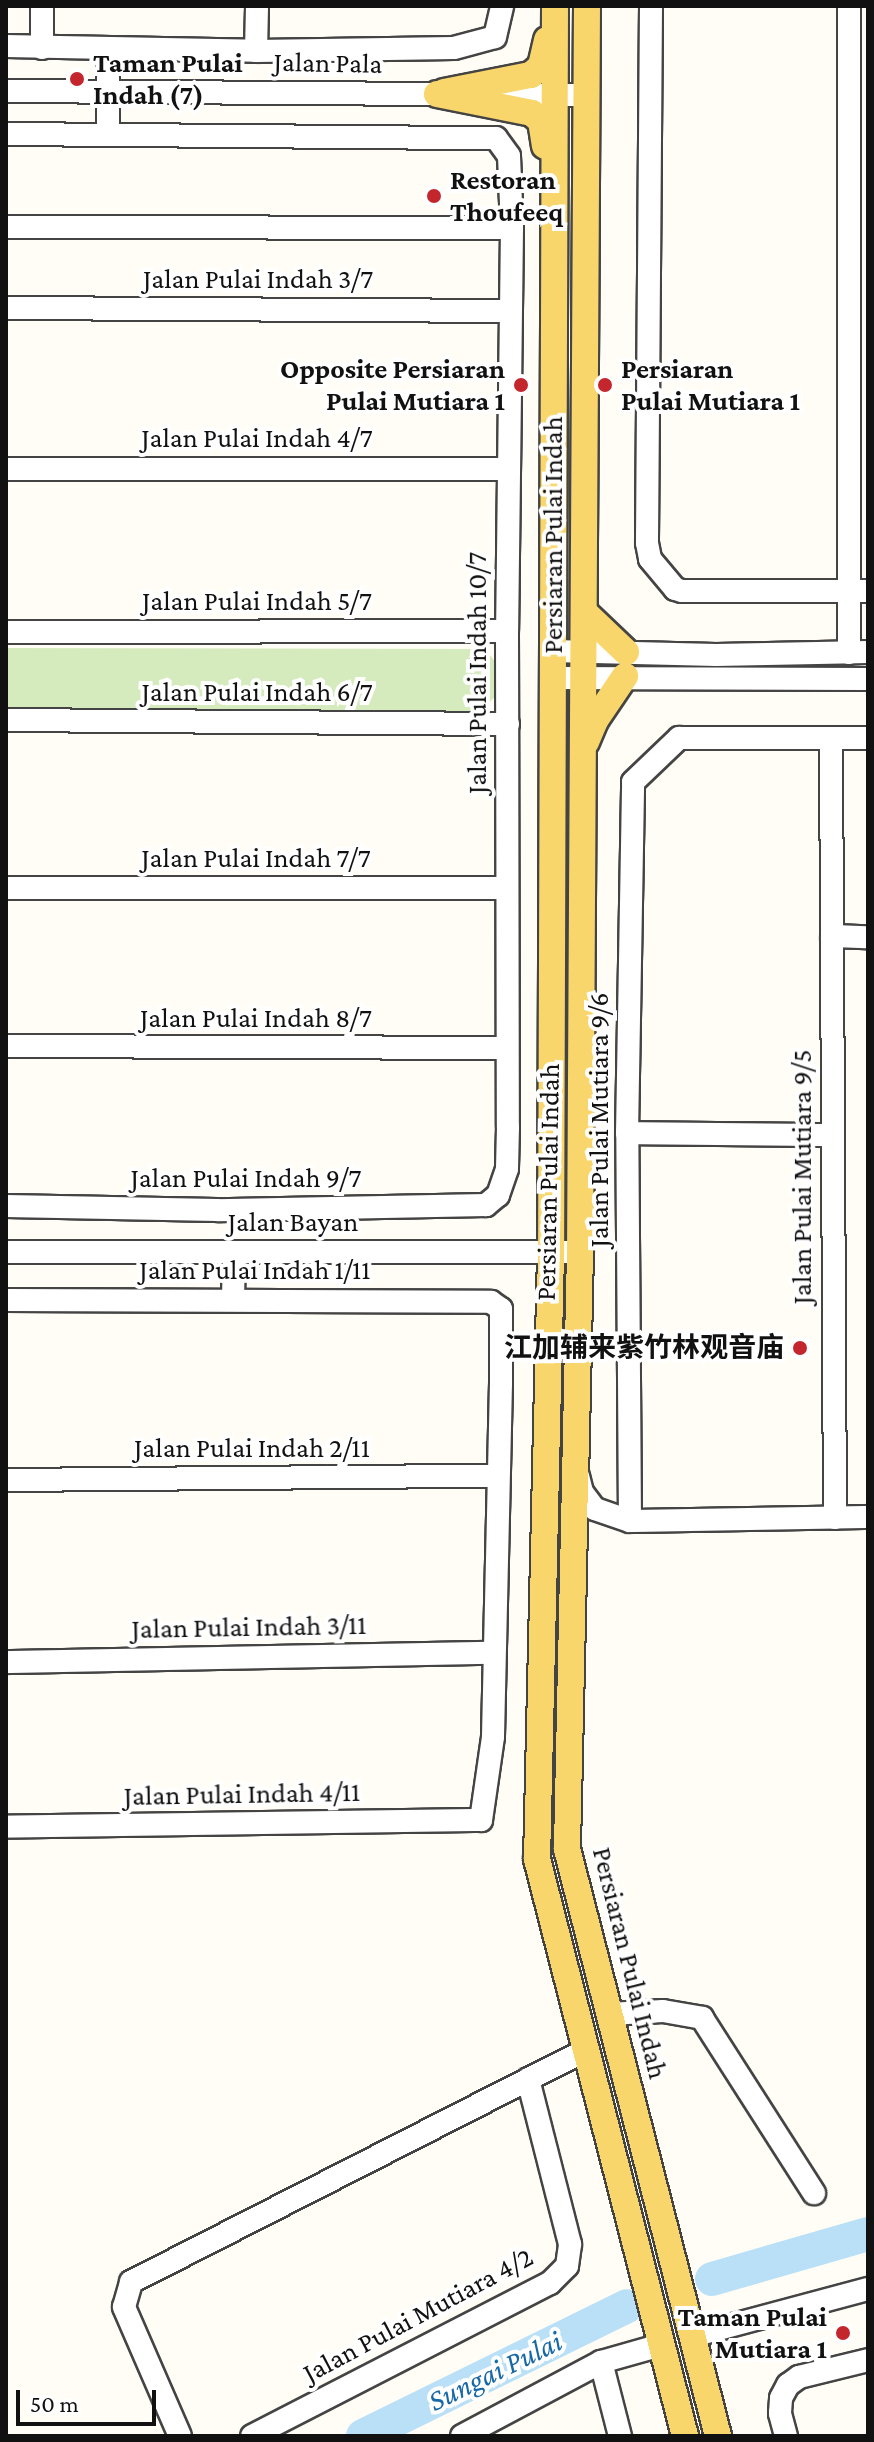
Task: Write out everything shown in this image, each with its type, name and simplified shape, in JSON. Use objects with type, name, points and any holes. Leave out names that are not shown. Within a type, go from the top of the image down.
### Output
[{"type":"main road","points":[[437,94],[531,75],[541,66],[545,56],[554,6]]},
{"type":"main road","name":"Persiaran Pulai Indah","points":[[554,6],[551,1253],[536,1849],[685,2436]]},
{"type":"main road","name":"Persiaran Pulai Indah","points":[[587,6],[580,1252],[567,1849],[718,2436]]},
{"type":"main road","points":[[437,94],[538,117],[554,201]]},
{"type":"main road","points":[[584,612],[626,664],[584,747]]},
{"type":"main road","points":[[589,1938],[593,2020],[586,2050],[604,2067],[642,2145]]},
{"type":"street","points":[[42,6],[42,48]]},
{"type":"street","points":[[256,51],[257,6]]},
{"type":"street","points":[[6,46],[256,51],[454,48],[495,37],[502,6]]},
{"type":"street","points":[[651,6],[647,543],[650,559],[675,589],[682,591],[859,591]]},
{"type":"street","points":[[553,651],[584,664],[858,653],[858,393],[849,6]]},
{"type":"street","points":[[6,134],[108,135],[108,48]]},
{"type":"street","name":"Jalan Pala","points":[[6,91],[586,95]]},
{"type":"street","name":"Jalan Pulai Indah 10/7","points":[[108,135],[496,138],[509,156],[512,228],[507,631],[507,1169],[498,1195],[486,1205]]},
{"type":"street","points":[[6,227],[512,228]]},
{"type":"street","name":"Jalan Pulai Indah 3/7","points":[[6,308],[510,311]]},
{"type":"street","name":"Jalan Pulai Indah 4/7","points":[[6,469],[508,469]]},
{"type":"street","name":"Jalan Pulai Indah 5/7","points":[[6,632],[507,631]]},
{"type":"street","points":[[553,678],[584,664]]},
{"type":"street","points":[[626,664],[868,679]]},
{"type":"street","name":"Jalan Pulai Indah 6/7","points":[[6,720],[508,724]]},
{"type":"street","name":"Jalan Pulai Mutiara 9/6","points":[[630,1521],[627,1133],[633,782],[679,738],[831,738]]},
{"type":"street","points":[[831,738],[868,738]]},
{"type":"street","name":"Jalan Pulai Mutiara 9/5","points":[[831,738],[835,1518]]},
{"type":"street","name":"Jalan Pulai Indah 7/7","points":[[6,888],[506,888]]},
{"type":"street","points":[[832,936],[868,937]]},
{"type":"street","name":"Jalan Pulai Indah 8/7","points":[[6,1046],[507,1048]]},
{"type":"street","points":[[627,1133],[832,1135]]},
{"type":"street","name":"Jalan Pulai Indah 9/7","points":[[6,1206],[217,1210],[486,1205]]},
{"type":"street","name":"Jalan Bayan","points":[[6,1252],[580,1252]]},
{"type":"street","points":[[233,1299],[234,1252]]},
{"type":"street","name":"Jalan Pulai Indah 1/11","points":[[6,1300],[491,1302],[501,1309],[498,1476]]},
{"type":"street","points":[[575,1467],[588,1502],[602,1514],[630,1521],[868,1517]]},
{"type":"street","points":[[493,1653],[498,1476]]},
{"type":"street","name":"Jalan Pulai Indah 2/11","points":[[6,1480],[498,1476]]},
{"type":"street","name":"Jalan Pulai Indah 3/11","points":[[6,1662],[493,1653]]},
{"type":"street","name":"Jalan Pulai Indah 4/11","points":[[6,1827],[478,1821],[484,1813],[493,1737],[493,1653]]},
{"type":"street","points":[[609,2014],[663,2011],[702,2018],[814,2193]]},
{"type":"street","points":[[180,2436],[124,2307],[131,2282],[586,2050]]},
{"type":"street","name":"Jalan Pulai Mutiara 4/2","points":[[252,2436],[550,2283],[567,2266],[570,2244],[528,2079]]},
{"type":"street","points":[[692,2336],[868,2289]]},
{"type":"street","points":[[462,2436],[601,2362],[661,2345]]},
{"type":"street","points":[[786,2436],[780,2413],[781,2398],[788,2385],[799,2377],[868,2360]]},
{"type":"street","points":[[601,2362],[620,2436]]},
{"type":"green space","points":[[6,648],[485,649],[494,660],[496,696],[479,712],[6,708]]},
{"type":"waterway","name":"Sungai Pulai","points":[[712,2279],[868,2234]]},
{"type":"waterway","name":"Sungai Pulai","points":[[363,2436],[627,2306]]},
{"type":"place","name":"Taman Pulai Indah (7)","points":[[77,79]]},
{"type":"place","name":"Restoran Thoufeeq","points":[[434,196]]},
{"type":"place","name":"Opposite Persiaran Pulai Mutiara 1","points":[[521,385]]},
{"type":"place","name":"Persiaran Pulai Mutiara 1","points":[[605,385]]},
{"type":"place","name":"江加辅来紫竹林观音庙","points":[[800,1348]]},
{"type":"place","name":"Taman Pulai Mutiara 1","points":[[843,2333]]}]
